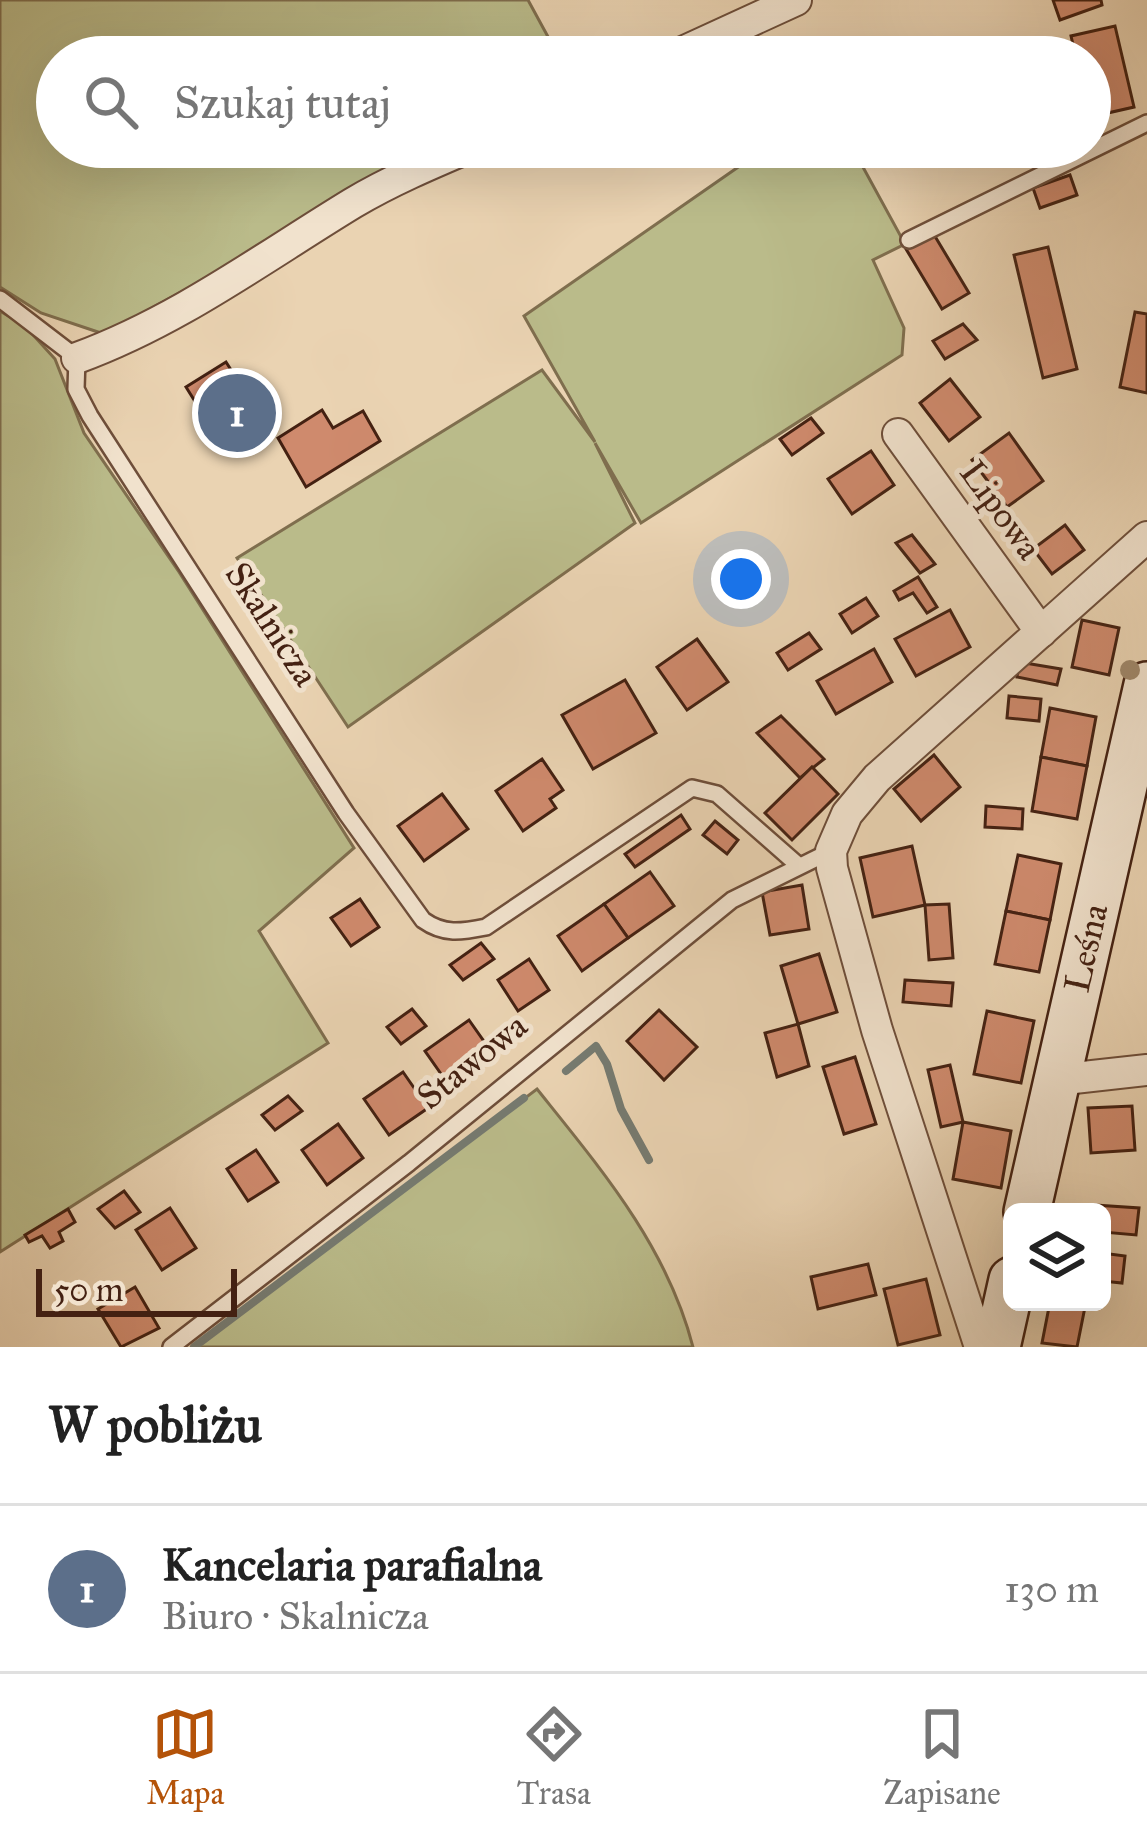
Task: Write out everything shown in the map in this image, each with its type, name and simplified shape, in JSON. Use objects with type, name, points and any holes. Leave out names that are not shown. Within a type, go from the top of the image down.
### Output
[{"type":"main road","name":"Leśna","points":[[1029,1203],[1142,730],[1147,685]]},
{"type":"main road","points":[[997,1347],[1005,1311]]},
{"type":"street","points":[[718,36],[796,0]]},
{"type":"street","points":[[77,358],[129,339],[235,281],[354,202],[426,168]]},
{"type":"street","name":"Lipowa","points":[[898,434],[1041,632]]},
{"type":"street","points":[[980,1347],[877,1030],[831,851],[847,814],[877,778],[1147,537]]},
{"type":"street","points":[[1056,1080],[1147,1070]]},
{"type":"lane","points":[[1111,141],[1147,123]]},
{"type":"lane","points":[[909,240],[1055,168]]},
{"type":"lane","points":[[0,299],[77,358]]},
{"type":"lane","name":"Skalnicza","points":[[77,358],[76,389],[90,416],[346,813],[423,920],[438,930],[460,933],[487,927],[692,788],[717,794],[799,866]]},
{"type":"lane","name":"Stawowa","points":[[171,1347],[391,1178],[732,900],[831,851]]},
{"type":"green space","points":[[0,0],[528,0],[548,36],[36,36],[36,168],[408,168],[104,334],[41,313],[0,287]]},
{"type":"green space","points":[[737,168],[863,168],[905,244],[873,260],[904,328],[902,355],[641,523],[595,443],[635,523],[348,727],[237,558],[542,370],[595,442],[524,316]]},
{"type":"green space","points":[[0,311],[25,326],[55,359],[84,433],[179,572],[354,848],[259,931],[328,1043],[0,1252]]},
{"type":"green space","points":[[537,1089],[608,1179],[649,1242],[667,1275],[693,1347],[195,1347]]},
{"type":"building","points":[[1053,0],[1101,0],[1102,5],[1060,20]]},
{"type":"building","points":[[1115,26],[1134,107],[1111,112],[1111,36],[1071,36]]},
{"type":"building","points":[[1070,175],[1077,195],[1040,208],[1033,188]]},
{"type":"building","points":[[933,233],[969,293],[942,309],[906,249]]},
{"type":"building","points":[[1048,247],[1077,369],[1043,378],[1014,255]]},
{"type":"building","points":[[1135,312],[1147,314],[1147,393],[1120,387]]},
{"type":"building","points":[[963,324],[977,340],[945,359],[933,341]]},
{"type":"building","points":[[226,362],[261,417],[221,443],[186,387]]},
{"type":"building","points":[[950,379],[980,417],[949,441],[920,403]]},
{"type":"building","points":[[322,410],[333,428],[363,411],[380,441],[306,487],[278,438]]},
{"type":"building","points":[[811,418],[823,433],[792,455],[780,439]]},
{"type":"building","points":[[1009,433],[1043,481],[1007,507],[972,460]]},
{"type":"building","points":[[871,451],[894,485],[852,514],[828,479]]},
{"type":"building","points":[[1065,525],[1084,550],[1052,574],[1033,549]]},
{"type":"building","points":[[912,535],[935,564],[920,573],[896,543]]},
{"type":"building","points":[[918,577],[937,607],[927,613],[913,593],[899,600],[894,591]]},
{"type":"building","points":[[866,598],[878,616],[852,633],[840,614]]},
{"type":"building","points":[[950,610],[970,647],[916,676],[895,639]]},
{"type":"building","points":[[1082,620],[1119,628],[1109,675],[1072,667]]},
{"type":"building","points":[[809,633],[821,649],[788,670],[777,653]]},
{"type":"building","points":[[697,639],[728,682],[687,710],[657,667]]},
{"type":"building","points":[[874,649],[892,682],[836,714],[817,681]]},
{"type":"building","points":[[1019,662],[1061,669],[1057,685],[1017,677]]},
{"type":"building","points":[[625,680],[656,733],[593,769],[562,715]]},
{"type":"building","points":[[1009,696],[1041,699],[1039,721],[1007,718]]},
{"type":"building","points":[[1050,708],[1096,717],[1087,766],[1041,757]]},
{"type":"building","points":[[781,716],[824,759],[800,778],[757,733]]},
{"type":"building","points":[[934,755],[960,787],[921,821],[894,789]]},
{"type":"building","points":[[1041,757],[1087,766],[1077,819],[1032,811]]},
{"type":"building","points":[[542,759],[563,790],[550,799],[556,808],[523,831],[496,791]]},
{"type":"building","points":[[812,767],[838,794],[792,840],[765,813]]},
{"type":"building","points":[[442,794],[468,829],[424,861],[398,826]]},
{"type":"building","points":[[986,806],[1023,809],[1022,829],[985,827]]},
{"type":"building","points":[[681,815],[690,829],[635,867],[625,854]]},
{"type":"building","points":[[715,821],[738,840],[727,854],[703,835]]},
{"type":"building","points":[[912,846],[925,905],[873,917],[860,858]]},
{"type":"building","points":[[1018,855],[1061,864],[1050,920],[1006,911]]},
{"type":"building","points":[[650,872],[674,906],[628,938],[604,904]]},
{"type":"building","points":[[802,885],[809,929],[770,935],[762,892]]},
{"type":"building","points":[[360,899],[379,927],[351,946],[331,918]]},
{"type":"building","points":[[604,904],[628,938],[582,971],[558,936]]},
{"type":"building","points":[[949,904],[953,958],[929,960],[925,905]]},
{"type":"building","points":[[1006,911],[1050,920],[1039,972],[995,964]]},
{"type":"building","points":[[481,943],[494,959],[463,980],[450,965]]},
{"type":"building","points":[[819,954],[837,1012],[798,1024],[781,966]]},
{"type":"building","points":[[529,959],[549,990],[518,1011],[498,980]]},
{"type":"building","points":[[905,980],[953,983],[951,1006],[903,1002]]},
{"type":"building","points":[[412,1009],[426,1026],[401,1044],[387,1027]]},
{"type":"building","points":[[659,1010],[697,1047],[664,1080],[627,1041]]},
{"type":"building","points":[[987,1011],[1034,1021],[1021,1083],[974,1074]]},
{"type":"building","points":[[469,1020],[490,1050],[446,1081],[425,1051]]},
{"type":"building","points":[[798,1024],[809,1066],[777,1077],[765,1033]]},
{"type":"building","points":[[855,1057],[876,1124],[844,1134],[823,1067]]},
{"type":"building","points":[[950,1065],[963,1122],[941,1127],[928,1070]]},
{"type":"building","points":[[403,1072],[428,1108],[389,1135],[364,1099]]},
{"type":"building","points":[[288,1096],[302,1111],[275,1130],[262,1115]]},
{"type":"building","points":[[1132,1106],[1135,1150],[1091,1153],[1088,1108]]},
{"type":"building","points":[[963,1122],[1011,1131],[1001,1188],[953,1179]]},
{"type":"building","points":[[338,1124],[363,1158],[327,1185],[302,1150]]},
{"type":"building","points":[[256,1150],[278,1182],[248,1201],[227,1169]]},
{"type":"building","points":[[124,1191],[140,1212],[115,1228],[98,1209]]},
{"type":"building","points":[[1111,1206],[1139,1208],[1136,1235],[1111,1233]]},
{"type":"building","points":[[170,1208],[196,1248],[162,1270],[136,1230]]},
{"type":"building","points":[[68,1209],[75,1222],[59,1232],[63,1241],[50,1248],[42,1236],[29,1242],[25,1235]]},
{"type":"building","points":[[1111,1254],[1125,1256],[1122,1283],[1111,1282]]},
{"type":"building","points":[[868,1264],[876,1295],[818,1309],[811,1277]]},
{"type":"building","points":[[926,1279],[940,1335],[898,1345],[884,1289]]},
{"type":"building","points":[[135,1287],[159,1328],[121,1347],[98,1309]]},
{"type":"building","points":[[1048,1311],[1084,1311],[1077,1347],[1042,1343]]},
{"type":"waterway","points":[[566,1071],[596,1046],[621,1109],[649,1160]]},
{"type":"waterway","points":[[194,1347],[524,1098]]},
{"type":"place","name":"Kancelaria parafialna","points":[[237,413]]}]
